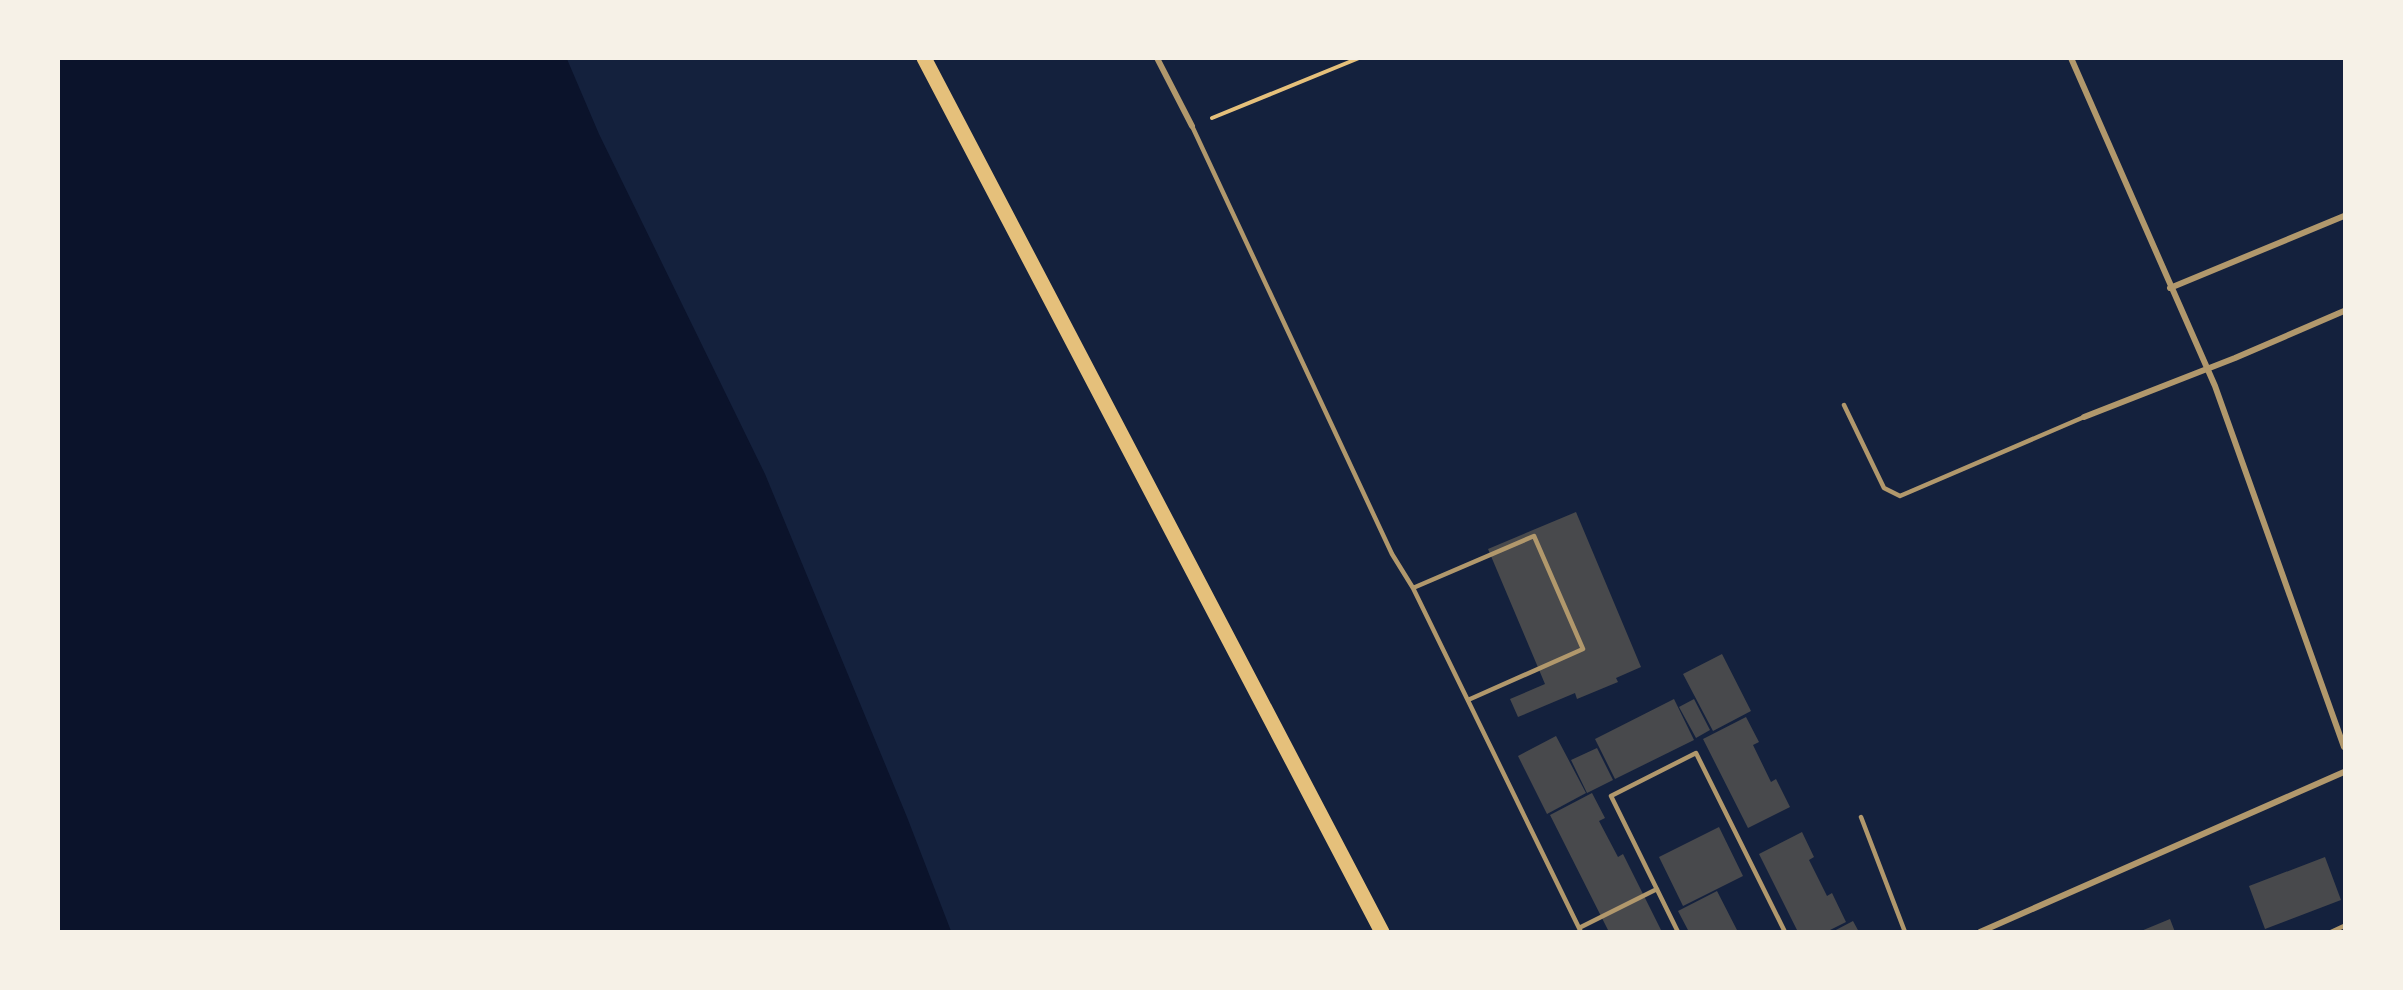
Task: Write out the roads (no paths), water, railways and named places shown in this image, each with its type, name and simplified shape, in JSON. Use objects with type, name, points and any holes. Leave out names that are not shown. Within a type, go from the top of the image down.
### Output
[{"type":"main road","points":[[924,58],[1382,932]]},
{"type":"street","points":[[1157,58],[1192,126]]},
{"type":"street","points":[[2071,58],[2206,368],[2344,747]]},
{"type":"street","points":[[2170,288],[2344,216]]},
{"type":"street","points":[[2084,417],[2344,311]]},
{"type":"street","points":[[1980,932],[2344,772]]},
{"type":"lane","points":[[1192,126],[1392,554],[1413,588],[1580,930],[1657,889]]},
{"type":"lane","points":[[1844,405],[1884,488],[1900,496],[2084,417]]},
{"type":"lane","points":[[1413,588],[1534,536],[1583,650],[1468,700]]},
{"type":"lane","points":[[1678,932],[1611,796],[1696,753],[1785,932]]},
{"type":"lane","points":[[1861,817],[1905,932]]},
{"type":"lane","points":[[2331,932],[2344,926]]},
{"type":"water","points":[[58,59],[567,59],[599,134],[765,474],[907,817],[951,931],[59,931]]}]
